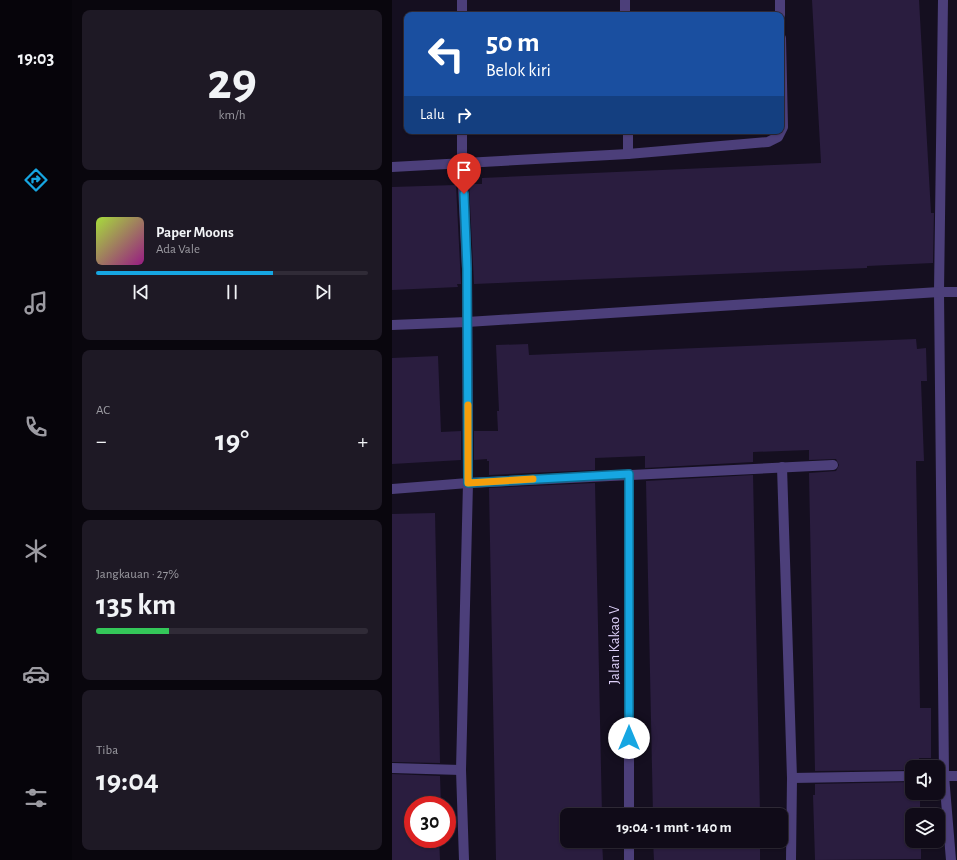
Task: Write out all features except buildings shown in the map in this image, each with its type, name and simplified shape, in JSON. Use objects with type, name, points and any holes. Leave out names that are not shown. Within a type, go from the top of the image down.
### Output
[{"type":"street","points":[[462,0],[462,12]]},
{"type":"street","points":[[625,0],[625,12]]},
{"type":"street","points":[[780,0],[780,12]]},
{"type":"street","points":[[943,0],[939,292],[948,776],[951,860]]},
{"type":"street","points":[[462,134],[467,269],[468,483],[461,770],[464,860]]},
{"type":"street","points":[[628,134],[628,154]]},
{"type":"street","points":[[392,167],[628,154],[768,142],[778,137],[780,134]]},
{"type":"street","points":[[392,325],[467,322],[957,292]]},
{"type":"street","points":[[392,489],[629,474],[833,465]]},
{"type":"street","points":[[782,467],[792,778],[791,860]]},
{"type":"street","name":"Jalan Kakao V","points":[[629,474],[629,808]]},
{"type":"street","points":[[392,768],[461,770]]},
{"type":"street","points":[[792,778],[905,776]]},
{"type":"street","points":[[629,848],[629,860]]},
{"type":"slow traffic","points":[[468,405],[468,483],[533,479]]},
{"type":"route","points":[[464,194],[467,269],[468,483],[629,474],[629,738]]}]
